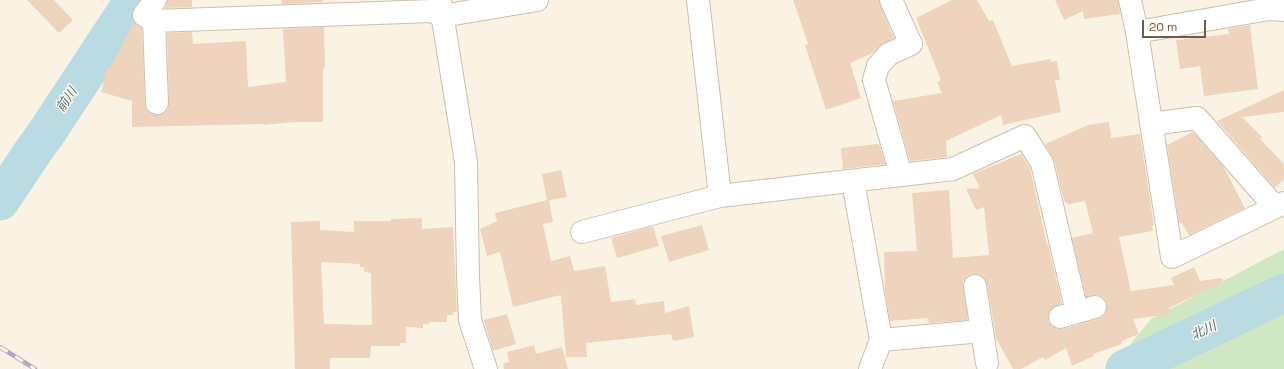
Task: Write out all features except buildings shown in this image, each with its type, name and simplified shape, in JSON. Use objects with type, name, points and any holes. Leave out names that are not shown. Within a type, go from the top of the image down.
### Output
[{"type":"street","points":[[157,103],[155,10],[432,11],[441,8],[537,0]]},
{"type":"street","points":[[698,0],[720,196]]},
{"type":"street","points":[[891,0],[911,44],[889,54],[878,66],[874,80],[901,175]]},
{"type":"street","points":[[1130,0],[1137,32],[1151,124],[1172,256],[1280,205],[1197,118],[1151,124]]},
{"type":"street","points":[[441,8],[466,162],[470,320],[486,369]]},
{"type":"street","points":[[1137,32],[1269,9],[1284,10]]},
{"type":"street","points":[[582,232],[720,196],[953,169],[1025,136],[1042,163],[1077,312]]},
{"type":"street","points":[[853,181],[881,340],[870,369]]},
{"type":"street","points":[[975,286],[987,363]]},
{"type":"street","points":[[881,340],[982,331]]},
{"type":"green space","points":[[1284,249],[1284,369],[1110,369],[1151,319]]},
{"type":"waterway","name":"前川","points":[[0,201],[134,0]]},
{"type":"waterway","name":"北川","points":[[1125,369],[1284,293]]},
{"type":"railway","points":[[0,347],[35,369]]}]
